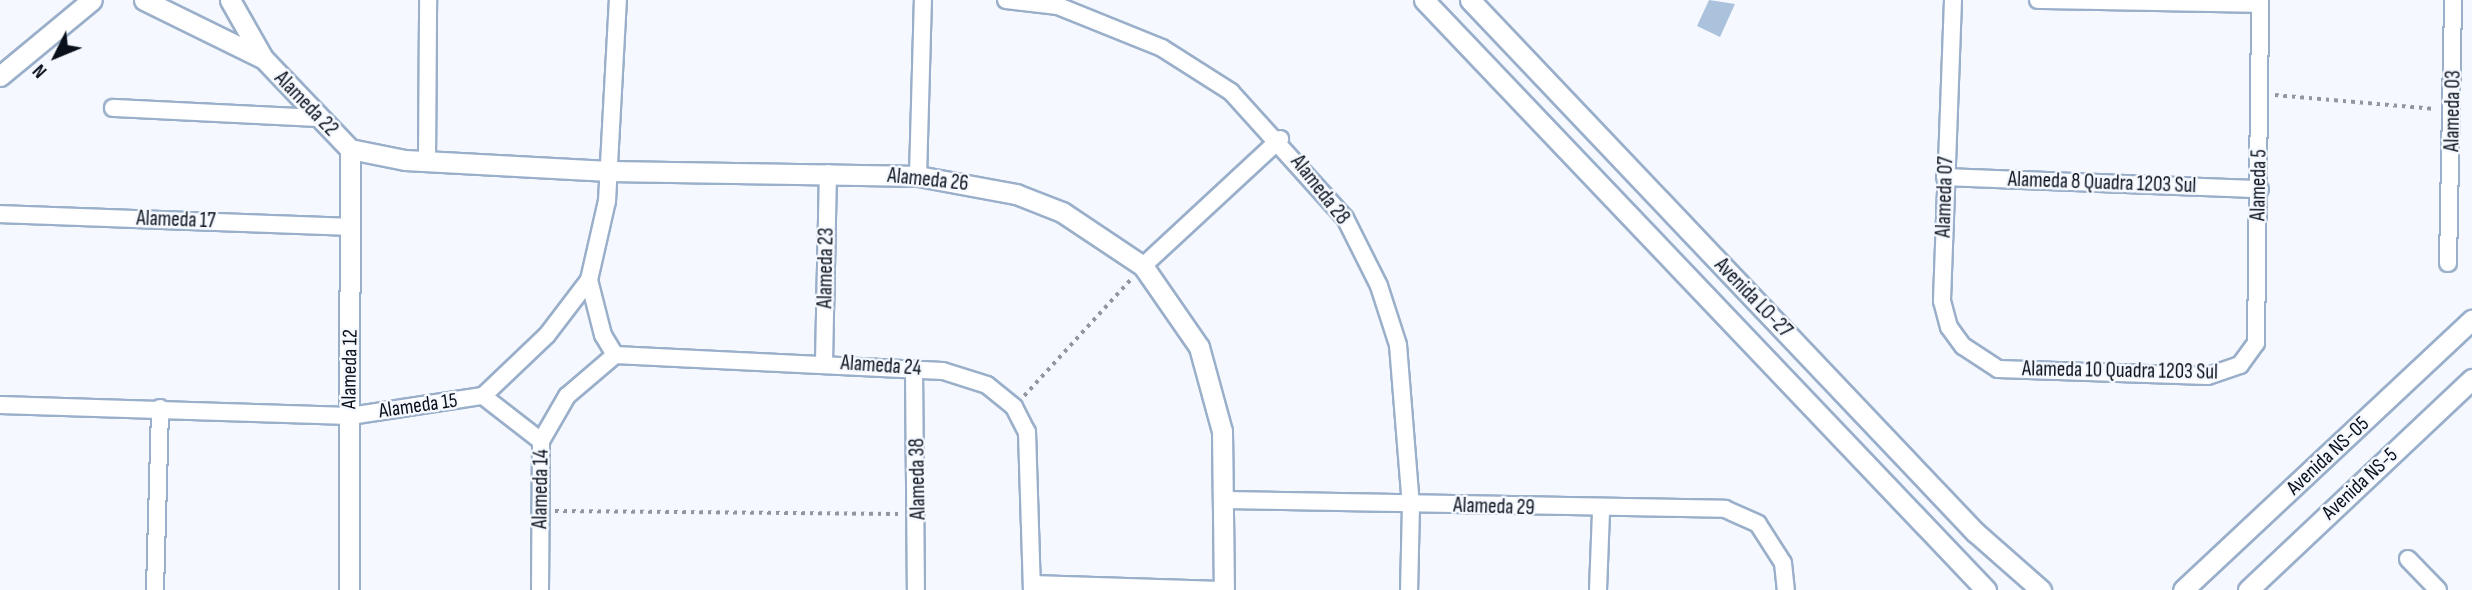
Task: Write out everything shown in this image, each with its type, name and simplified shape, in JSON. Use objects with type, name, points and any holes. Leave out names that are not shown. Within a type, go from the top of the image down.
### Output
[{"type":"street","points":[[0,76],[92,0]]},
{"type":"street","name":"Alameda 22","points":[[144,0],[263,58]]},
{"type":"street","name":"Alameda 22","points":[[230,0],[263,58],[349,149]]},
{"type":"street","points":[[427,161],[428,0]]},
{"type":"street","name":"Alameda 15","points":[[0,405],[350,416],[483,396],[547,335],[589,280],[609,171],[618,0]]},
{"type":"street","points":[[918,176],[923,0]]},
{"type":"street","name":"Alameda 28","points":[[1006,0],[1058,6],[1162,48],[1231,92],[1280,139],[1345,218],[1379,286],[1398,345],[1411,505],[1409,590]]},
{"type":"street","name":"Avenida LO-27","points":[[1424,0],[1986,590]]},
{"type":"street","name":"Avenida LO-27","points":[[1469,0],[1975,531],[2041,590]]},
{"type":"street","name":"Alameda 07","points":[[1953,0],[1942,300],[1950,327],[1963,346],[1998,369]]},
{"type":"street","points":[[2038,0],[2260,2]]},
{"type":"street","name":"Alameda 03","points":[[2448,264],[2454,111],[2453,0]]},
{"type":"street","name":"Alameda 5","points":[[2240,365],[2256,343],[2260,189],[2260,2]]},
{"type":"street","points":[[113,108],[320,118]]},
{"type":"street","points":[[1143,266],[1280,139]]},
{"type":"street","name":"Alameda 26","points":[[349,149],[427,161],[609,171],[918,176],[1016,194],[1097,232],[1143,266],[1181,315],[1206,368],[1222,431],[1226,500],[1222,590]]},
{"type":"street","name":"Alameda 12","points":[[349,149],[352,227],[349,590]]},
{"type":"street","name":"Alameda 23","points":[[824,362],[828,173]]},
{"type":"street","name":"Alameda 8 Quadra 1203 Sul","points":[[1945,177],[2260,189]]},
{"type":"street","name":"Alameda 17","points":[[0,214],[352,227]]},
{"type":"street","points":[[589,280],[603,335],[615,355]]},
{"type":"street","name":"Avenida NS-05","points":[[2183,590],[2472,320]]},
{"type":"street","name":"Alameda 24","points":[[615,355],[824,362],[915,369],[968,377],[1014,407]]},
{"type":"street","name":"Alameda 14","points":[[540,590],[541,441],[567,396],[615,355]]},
{"type":"street","name":"Alameda 10 Quadra 1203 Sul","points":[[1998,369],[2208,376],[2240,365]]},
{"type":"street","name":"Alameda 38","points":[[915,369],[920,515],[916,590]]},
{"type":"street","name":"Avenida NS-5","points":[[2248,590],[2472,379]]},
{"type":"street","points":[[483,396],[541,441]]},
{"type":"street","points":[[1014,407],[1031,454],[1032,587],[1222,590]]},
{"type":"street","points":[[155,590],[160,408]]},
{"type":"street","name":"Alameda 29","points":[[1226,500],[1601,511],[1725,509],[1758,524],[1783,563],[1786,590]]},
{"type":"street","points":[[1598,590],[1601,511]]},
{"type":"street","points":[[2408,559],[2438,590]]},
{"type":"path","points":[[2260,93],[2454,111]]},
{"type":"path","points":[[1014,407],[1143,266]]},
{"type":"path","points":[[541,511],[920,515]]},
{"type":"building","points":[[1709,0],[1735,4],[1720,37],[1697,26]]}]
